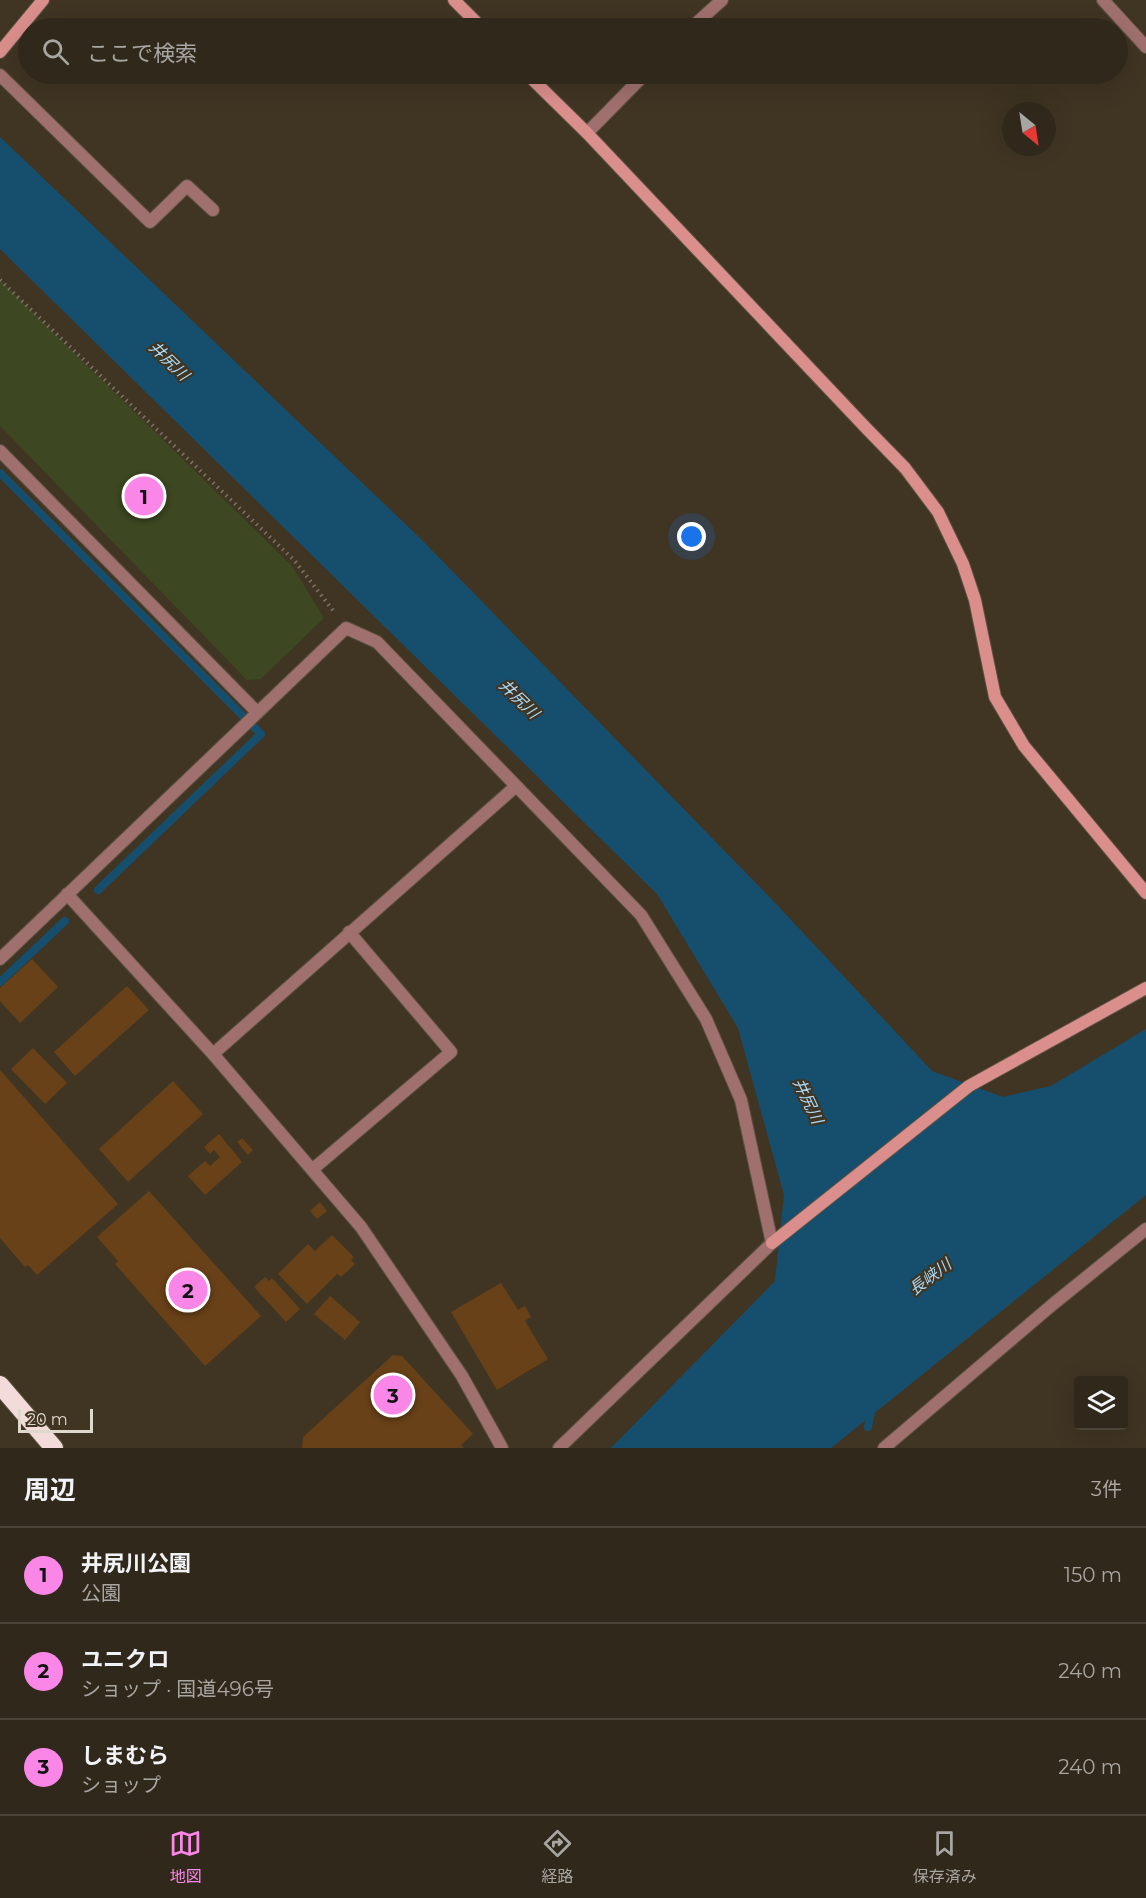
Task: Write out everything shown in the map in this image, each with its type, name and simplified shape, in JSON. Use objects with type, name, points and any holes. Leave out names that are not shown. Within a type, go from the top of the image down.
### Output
[{"type":"highway","points":[[0,1385],[54,1448]]},
{"type":"street","points":[[28,18],[43,0]]},
{"type":"street","points":[[454,0],[472,18]]},
{"type":"street","points":[[702,18],[722,0]]},
{"type":"street","points":[[1103,0],[1119,18]]},
{"type":"street","points":[[1128,27],[1146,47]]},
{"type":"street","points":[[0,51],[18,30]]},
{"type":"street","points":[[0,75],[150,222],[187,186],[213,210]]},
{"type":"street","points":[[537,84],[587,133],[897,460],[938,512],[963,564],[975,600],[995,697],[1024,746],[1146,893]]},
{"type":"street","points":[[587,133],[635,84]]},
{"type":"street","points":[[0,451],[257,712]]},
{"type":"street","points":[[1,955],[346,628],[377,642],[641,915],[706,1019],[741,1100],[772,1243]]},
{"type":"street","points":[[213,1054],[515,787]]},
{"type":"street","points":[[67,894],[213,1054],[361,1227],[462,1376],[502,1448]]},
{"type":"street","points":[[313,1169],[451,1052],[349,932]]},
{"type":"street","points":[[559,1448],[772,1243],[969,1086],[1146,988]]},
{"type":"street","points":[[884,1448],[1052,1305],[1146,1229]]},
{"type":"path","points":[[0,280],[294,560],[346,628]]},
{"type":"green space","points":[[0,280],[292,566],[324,618],[261,679],[247,680],[0,426]]},
{"type":"water","points":[[0,137],[420,538],[779,907],[932,1071],[1003,1097],[1051,1086],[1146,1029],[1146,1195],[831,1448],[611,1448],[775,1281],[784,1195],[738,1028],[657,894],[0,249]]},
{"type":"building","points":[[32,959],[58,987],[20,1023],[0,1001],[0,988]]},
{"type":"building","points":[[127,986],[149,1010],[75,1076],[54,1052]]},
{"type":"building","points":[[33,1048],[67,1083],[45,1104],[11,1069]]},
{"type":"building","points":[[0,1070],[118,1204],[37,1275],[28,1265],[25,1267],[0,1238]]},
{"type":"building","points":[[173,1081],[203,1114],[128,1182],[99,1149]]},
{"type":"building","points":[[219,1134],[242,1162],[205,1195],[188,1176],[205,1161],[210,1166],[220,1157],[214,1150],[210,1154],[204,1147]]},
{"type":"building","points":[[242,1138],[253,1150],[248,1155],[237,1142]]},
{"type":"building","points":[[149,1191],[261,1316],[205,1366],[115,1264],[118,1261],[97,1237]]},
{"type":"building","points":[[320,1202],[327,1211],[317,1219],[310,1211]]},
{"type":"building","points":[[332,1235],[354,1257],[351,1260],[355,1264],[341,1277],[337,1274],[307,1304],[278,1274],[308,1244],[315,1251]]},
{"type":"building","points":[[265,1277],[269,1281],[272,1278],[300,1309],[286,1322],[254,1287]]},
{"type":"building","points":[[501,1283],[518,1310],[525,1306],[531,1317],[525,1321],[548,1359],[497,1390],[451,1312]]},
{"type":"building","points":[[330,1296],[360,1322],[345,1340],[314,1314]]},
{"type":"building","points":[[393,1355],[402,1356],[473,1434],[461,1445],[464,1448],[302,1448],[303,1437]]},
{"type":"waterway","points":[[0,473],[261,734],[98,890]]},
{"type":"waterway","points":[[0,982],[65,921]]},
{"type":"waterway","points":[[868,1427],[872,1408]]},
{"type":"place","name":"井尻川公園","points":[[144,496]]},
{"type":"place","name":"ユニクロ","points":[[188,1290]]},
{"type":"place","name":"しまむら","points":[[393,1395]]},
{"type":"water label","name":"井尻川","points":[[169,361]]},
{"type":"water label","name":"井尻川","points":[[519,699]]},
{"type":"water label","name":"井尻川","points":[[808,1101]]},
{"type":"water label","name":"長峡川","points":[[930,1277]]}]
